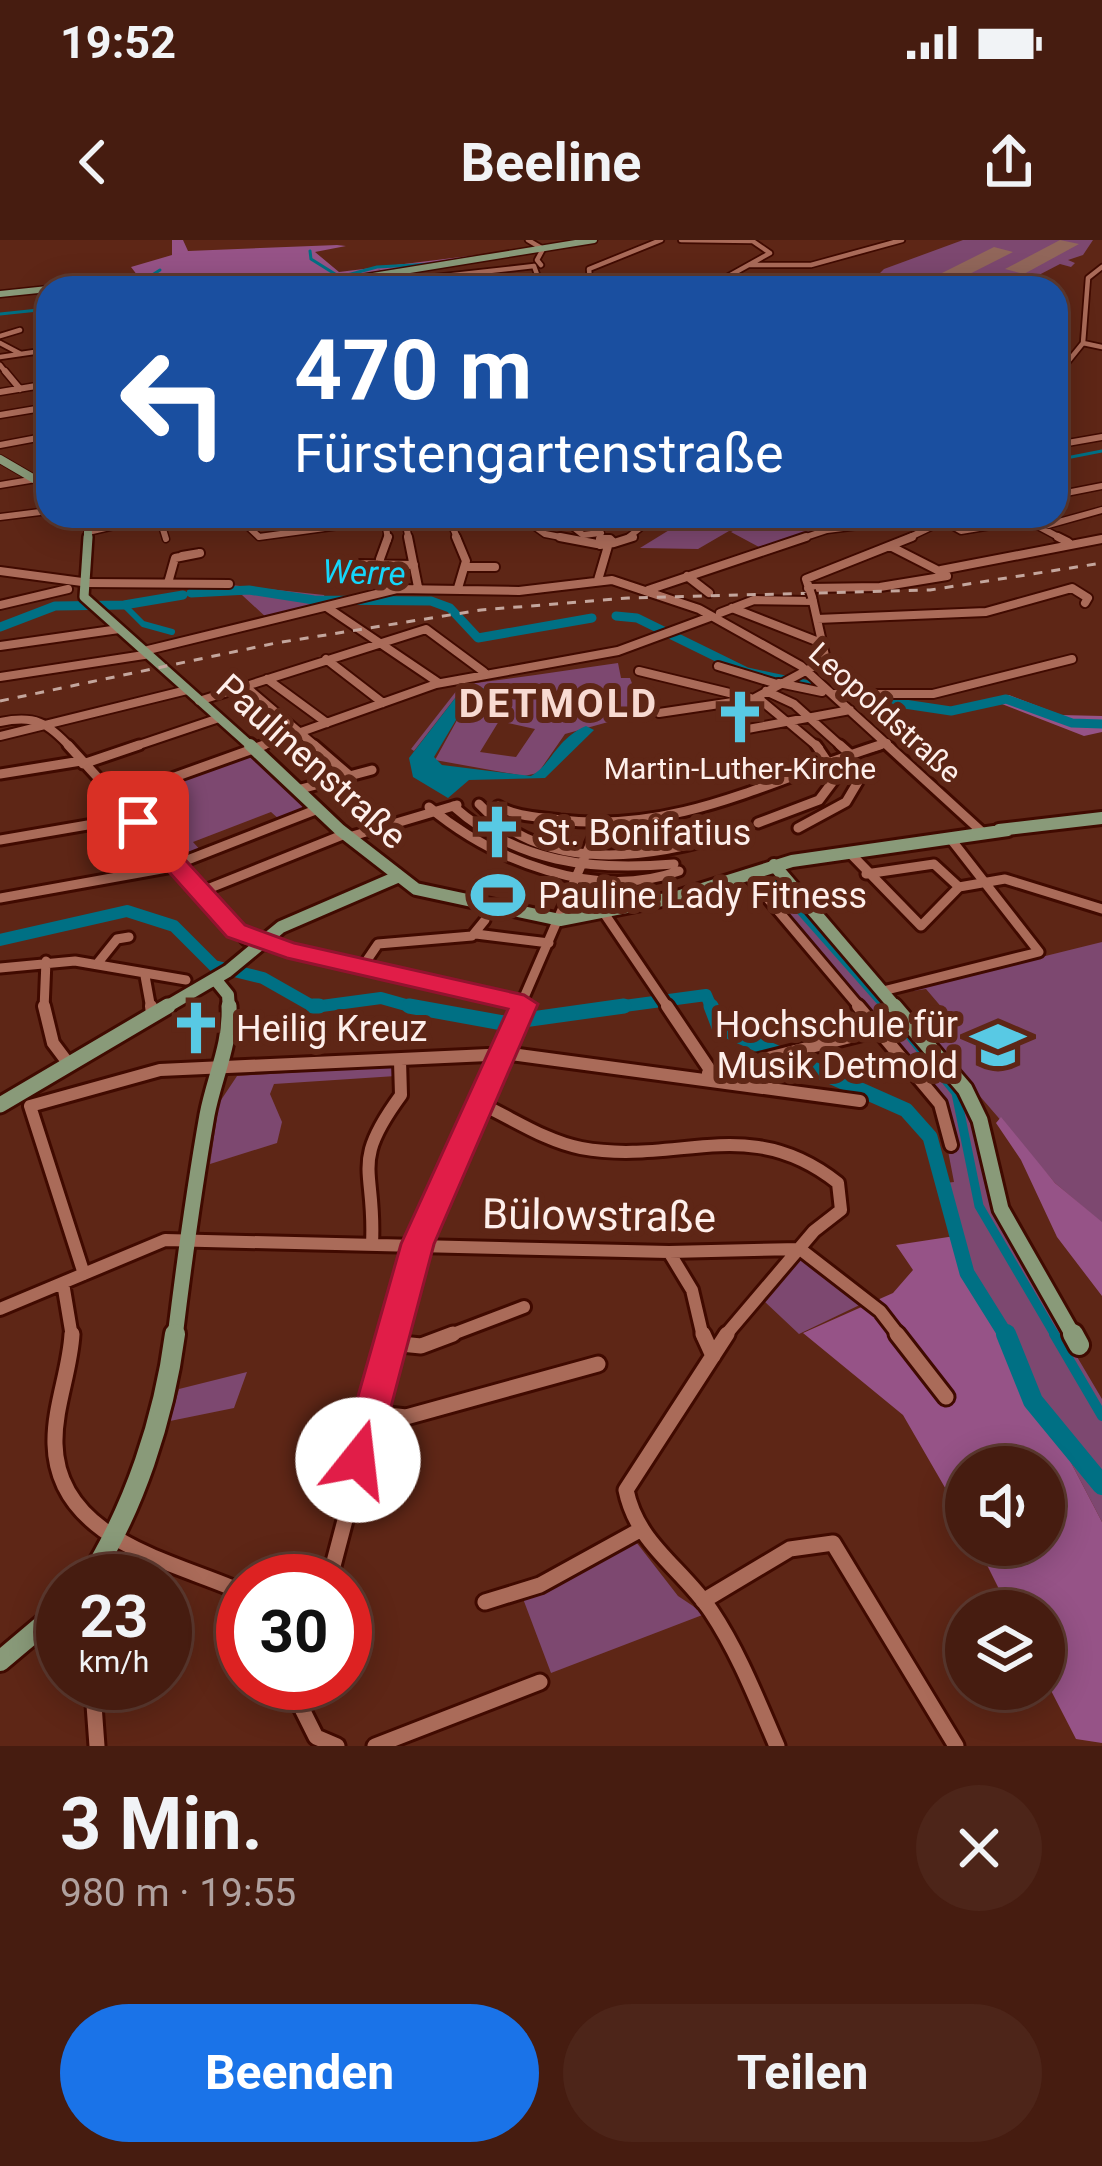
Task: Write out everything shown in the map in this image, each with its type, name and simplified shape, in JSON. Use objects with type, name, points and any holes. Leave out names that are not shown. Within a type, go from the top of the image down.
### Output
[{"type":"main road","points":[[371,276],[594,240]]},
{"type":"main road","points":[[0,294],[36,290]]},
{"type":"main road","points":[[0,459],[36,479]]},
{"type":"main road","points":[[84,582],[85,528]]},
{"type":"main road","name":"Paulinenstraße","points":[[84,582],[91,603],[347,836],[401,879],[490,913],[560,920],[604,914],[767,868],[849,852],[1102,818]]},
{"type":"main road","points":[[767,868],[883,991],[974,1105],[1001,1209],[1079,1345]]},
{"type":"main road","points":[[0,1105],[227,972],[281,927],[401,879]]},
{"type":"main road","points":[[106,1554],[116,1540],[171,1367],[210,1097],[221,1066],[230,1003],[227,972]]},
{"type":"main road","points":[[0,1661],[36,1631]]},
{"type":"street","points":[[528,240],[539,248],[540,276]]},
{"type":"street","points":[[593,276],[592,268],[661,240]]},
{"type":"street","points":[[681,240],[751,241],[770,253],[730,276]]},
{"type":"street","points":[[746,265],[805,269],[851,250],[902,240]]},
{"type":"street","points":[[438,276],[537,267]]},
{"type":"street","points":[[1068,361],[1083,343],[1088,278],[1102,267]]},
{"type":"street","points":[[0,339],[20,331]]},
{"type":"street","points":[[0,339],[21,354]]},
{"type":"street","points":[[1083,343],[1102,346]]},
{"type":"street","points":[[20,389],[0,361],[36,352]]},
{"type":"street","points":[[0,392],[36,386]]},
{"type":"street","points":[[0,415],[36,408]]},
{"type":"street","points":[[1068,444],[1102,437]]},
{"type":"street","points":[[0,445],[36,438]]},
{"type":"street","points":[[0,485],[36,479]]},
{"type":"street","points":[[1068,493],[1102,486]]},
{"type":"street","points":[[1068,519],[1102,510]]},
{"type":"street","points":[[0,517],[36,512]]},
{"type":"street","points":[[88,532],[110,528]]},
{"type":"street","points":[[163,528],[166,539]]},
{"type":"street","points":[[250,528],[259,537],[330,528]]},
{"type":"street","points":[[380,559],[388,540],[386,528]]},
{"type":"street","points":[[409,528],[418,587]]},
{"type":"street","points":[[452,528],[465,567],[458,588]]},
{"type":"street","points":[[535,528],[575,542],[604,544],[630,539],[642,528]]},
{"type":"street","points":[[574,528],[604,544]]},
{"type":"street","points":[[0,677],[113,661],[418,587],[516,591],[602,581],[604,544],[593,528]]},
{"type":"street","points":[[650,592],[843,528]]},
{"type":"street","points":[[659,713],[759,696],[827,658],[806,579],[932,528]]},
{"type":"street","points":[[1043,528],[1068,542]]},
{"type":"street","points":[[113,795],[440,683],[626,648],[754,600],[880,587],[1068,542],[1102,539]]},
{"type":"street","points":[[890,546],[944,573]]},
{"type":"street","points":[[168,584],[174,560],[182,556]]},
{"type":"street","points":[[356,564],[414,566]]},
{"type":"street","points":[[465,567],[494,567]]},
{"type":"street","points":[[0,571],[84,582],[229,584]]},
{"type":"street","points":[[687,576],[710,593]]},
{"type":"street","name":"Leopoldstraße","points":[[602,581],[650,592],[712,615],[806,669],[979,832]]},
{"type":"street","points":[[817,619],[986,612],[1072,587],[1088,598],[1084,603]]},
{"type":"street","points":[[0,605],[68,589]]},
{"type":"street","points":[[328,608],[440,683]]},
{"type":"street","points":[[732,608],[824,644]]},
{"type":"street","points":[[0,646],[119,629]]},
{"type":"street","points":[[199,700],[429,629],[484,672]]},
{"type":"street","points":[[64,637],[70,666]]},
{"type":"street","points":[[326,659],[383,703]]},
{"type":"street","points":[[834,694],[933,694],[1072,659]]},
{"type":"street","points":[[718,666],[822,692]]},
{"type":"street","points":[[639,671],[759,696],[809,718],[848,755],[861,780]]},
{"type":"street","points":[[270,678],[327,723]]},
{"type":"street","points":[[245,686],[350,776]]},
{"type":"street","points":[[0,736],[187,690]]},
{"type":"street","points":[[759,696],[829,761],[837,776]]},
{"type":"street","points":[[737,731],[850,710]]},
{"type":"street","points":[[0,722],[29,716],[49,724],[236,931],[260,943],[363,966],[519,1015]]},
{"type":"street","points":[[0,775],[82,763],[219,718]]},
{"type":"street","points":[[498,806],[510,813],[599,824],[646,822],[724,801],[886,743]]},
{"type":"street","points":[[297,790],[372,770]]},
{"type":"street","points":[[837,776],[861,780]]},
{"type":"street","points":[[758,823],[819,800],[837,776]]},
{"type":"street","points":[[798,828],[838,809],[861,780]]},
{"type":"street","points":[[479,804],[496,823],[525,839],[588,855],[668,851],[736,832]]},
{"type":"street","points":[[200,892],[347,836],[455,805],[504,842],[580,872]]},
{"type":"street","points":[[0,898],[176,864],[318,809]]},
{"type":"street","points":[[433,810],[496,848],[580,872],[628,880],[679,869]]},
{"type":"street","points":[[0,840],[134,818]]},
{"type":"street","points":[[646,822],[656,837]]},
{"type":"street","points":[[336,1554],[418,1244],[599,824]]},
{"type":"street","points":[[883,991],[1040,952],[950,838]]},
{"type":"street","points":[[849,852],[921,926],[959,887],[1008,879],[1102,909]]},
{"type":"street","points":[[866,874],[934,864],[959,887]]},
{"type":"street","points":[[767,868],[764,892],[940,1104],[951,1145]]},
{"type":"street","points":[[472,935],[490,913]]},
{"type":"street","points":[[604,914],[707,1074]]},
{"type":"street","points":[[363,966],[378,944],[472,935],[549,944]]},
{"type":"street","points":[[97,964],[117,939],[129,937]]},
{"type":"street","points":[[46,961],[42,985],[47,1017],[55,1052],[68,1063]]},
{"type":"street","points":[[0,968],[46,961],[97,964],[186,980]]},
{"type":"street","points":[[145,976],[152,1013]]},
{"type":"street","points":[[707,1074],[776,1052],[878,1030]]},
{"type":"street","points":[[84,1274],[30,1106],[152,1070],[502,1054],[707,1074],[860,1101]]},
{"type":"street","points":[[372,1244],[375,1218],[363,1166],[377,1124],[400,1095],[400,1061]]},
{"type":"street","points":[[479,1103],[580,1148],[679,1148],[740,1139],[810,1162],[838,1183],[841,1210],[800,1249],[713,1355],[630,1479],[627,1502],[638,1531],[704,1600],[748,1679],[777,1746]]},
{"type":"street","name":"Bülowstraße","points":[[0,1309],[165,1240],[669,1252],[800,1249]]},
{"type":"street","points":[[800,1249],[880,1311],[946,1397]]},
{"type":"street","points":[[669,1252],[692,1290],[706,1347],[713,1355]]},
{"type":"street","points":[[63,1283],[76,1333],[58,1411],[56,1455],[75,1508],[96,1531],[216,1581]]},
{"type":"street","points":[[391,1342],[421,1346],[524,1307]]},
{"type":"street","points":[[371,1413],[406,1417],[598,1364]]},
{"type":"street","points":[[485,1602],[540,1585],[638,1531]]},
{"type":"street","points":[[704,1600],[790,1549],[833,1543],[956,1746]]},
{"type":"street","points":[[375,1746],[540,1682]]},
{"type":"street","points":[[95,1710],[98,1746]]},
{"type":"street","points":[[300,1710],[312,1741],[337,1746]]},
{"type":"shaded area","points":[[172,240],[183,240],[188,251],[346,246],[315,252],[339,272],[526,249],[391,276],[378,269],[387,276],[138,276],[131,267],[172,255]]},
{"type":"shaded area","points":[[963,240],[1093,240],[1083,255],[1068,260],[1075,263],[1071,267],[1060,264],[1037,276],[953,276],[1002,252],[999,250],[938,276],[877,276],[884,269]]},
{"type":"shaded area","points":[[672,528],[734,528],[698,549],[640,548]]},
{"type":"shaded area","points":[[738,528],[826,528],[759,547],[731,532]]},
{"type":"shaded area","points":[[231,585],[324,595],[328,604],[268,619],[242,595],[224,592]]},
{"type":"shaded area","points":[[618,663],[621,678],[630,678],[637,697],[629,698],[637,714],[565,734],[538,773],[524,776],[435,760],[472,693],[484,689],[467,684]],"holes":[[[499,721],[535,729],[516,757],[480,752]]]},
{"type":"shaded area","points":[[466,684],[411,749],[461,685]]},
{"type":"shaded area","points":[[1009,695],[1061,715],[1102,716],[1102,732],[1084,736],[989,699]]},
{"type":"shaded area","points":[[249,756],[306,807],[280,820],[271,812],[193,842],[202,852],[185,859],[127,799]]},
{"type":"shaded area","points":[[782,879],[955,1085],[970,1111],[986,1189],[1002,1230],[1102,1399],[1102,1522],[994,1315],[984,1312],[990,1310],[936,1184],[954,1182],[939,1104],[761,884]]},
{"type":"shaded area","points":[[1102,942],[1102,1223],[1055,1183],[933,1042],[949,1034],[944,1027],[955,1023],[926,989],[892,994]]},
{"type":"shaded area","points":[[395,1066],[396,1076],[274,1084],[270,1094],[282,1122],[277,1143],[210,1164],[219,1103],[237,1076]]},
{"type":"shaded area","points":[[1001,1117],[1055,1183],[1102,1222],[1102,1296],[1057,1237],[1021,1160],[996,1123]]},
{"type":"shaded area","points":[[955,1236],[991,1310],[984,1313],[994,1315],[1062,1446],[945,1446],[945,1488],[903,1415],[803,1333],[893,1293],[913,1270],[896,1245]]},
{"type":"shaded area","points":[[800,1256],[868,1301],[799,1334],[764,1301]]},
{"type":"shaded area","points":[[247,1372],[234,1408],[170,1421],[179,1389]]},
{"type":"shaded area","points":[[1065,1451],[1102,1522],[1102,1743],[1076,1739],[1061,1710],[1065,1710],[1065,1590],[1000,1590],[988,1566],[1065,1566]]},
{"type":"shaded area","points":[[633,1538],[678,1596],[705,1614],[551,1673],[522,1596]]},
{"type":"water","points":[[466,684],[486,689],[472,693],[434,757],[442,765],[531,776],[576,731],[586,726],[594,730],[545,778],[469,780],[448,798],[413,777],[409,758]]},
{"type":"waterway","points":[[310,251],[311,259],[335,274]]},
{"type":"waterway","points":[[344,276],[377,267],[431,264]]},
{"type":"waterway","points":[[151,276],[160,270]]},
{"type":"waterway","points":[[0,314],[36,310]]},
{"type":"waterway","points":[[1068,458],[1102,451]]},
{"type":"waterway","name":"Werre","points":[[191,593],[249,590],[314,600],[431,601],[450,608],[478,638],[592,618]]},
{"type":"waterway","name":"Werre","points":[[0,627],[55,606],[124,605],[183,595]]},
{"type":"waterway","points":[[124,605],[143,624],[172,632]]},
{"type":"waterway","name":"Werre","points":[[616,616],[637,618],[747,672],[813,686]]},
{"type":"waterway","name":"Werre","points":[[851,696],[951,711],[1006,699],[1072,723],[1102,724]]},
{"type":"waterway","points":[[765,871],[887,1009]]},
{"type":"waterway","points":[[0,940],[127,911],[174,926],[214,966],[263,978],[314,1007],[381,998],[410,1006]]},
{"type":"waterway","points":[[617,1007],[706,995],[712,1009]]},
{"type":"waterway","points":[[313,1006],[319,1006]]},
{"type":"waterway","points":[[410,1006],[503,1023],[617,1007]]},
{"type":"waterway","points":[[410,1006],[420,1009]]},
{"type":"waterway","points":[[617,1007],[624,1006]]},
{"type":"waterway","points":[[711,1006],[719,1027],[906,1110],[930,1137],[967,1273],[1007,1337]]},
{"type":"waterway","points":[[885,1006],[894,1017]]},
{"type":"waterway","points":[[602,1009],[617,1007]]},
{"type":"waterway","points":[[904,1029],[956,1093],[979,1206],[1056,1337]]},
{"type":"waterway","points":[[1006,1334],[1033,1401],[1102,1485]]},
{"type":"waterway","points":[[1054,1334],[1102,1416]]},
{"type":"runway","points":[[1016,269],[1068,244]]},
{"type":"runway","points":[[949,276],[1002,252]]},
{"type":"railway","points":[[0,701],[276,643],[481,610],[628,598],[930,590],[1102,563]]},
{"type":"place","name":"Martin-Luther-Kirche","points":[[740,717]]},
{"type":"place","name":"St. Bonifatius","points":[[497,832]]},
{"type":"place","name":"Pauline Lady Fitness","points":[[498,895]]},
{"type":"place","name":"Heilig Kreuz","points":[[196,1028]]},
{"type":"place","name":"Hochschule für Musik Detmold","points":[[998,1045]]},
{"type":"district","name":"DETMOLD","points":[[559,703]]},
{"type":"route","points":[[138,822],[236,931],[287,950],[524,1004],[418,1244],[358,1460]]}]
